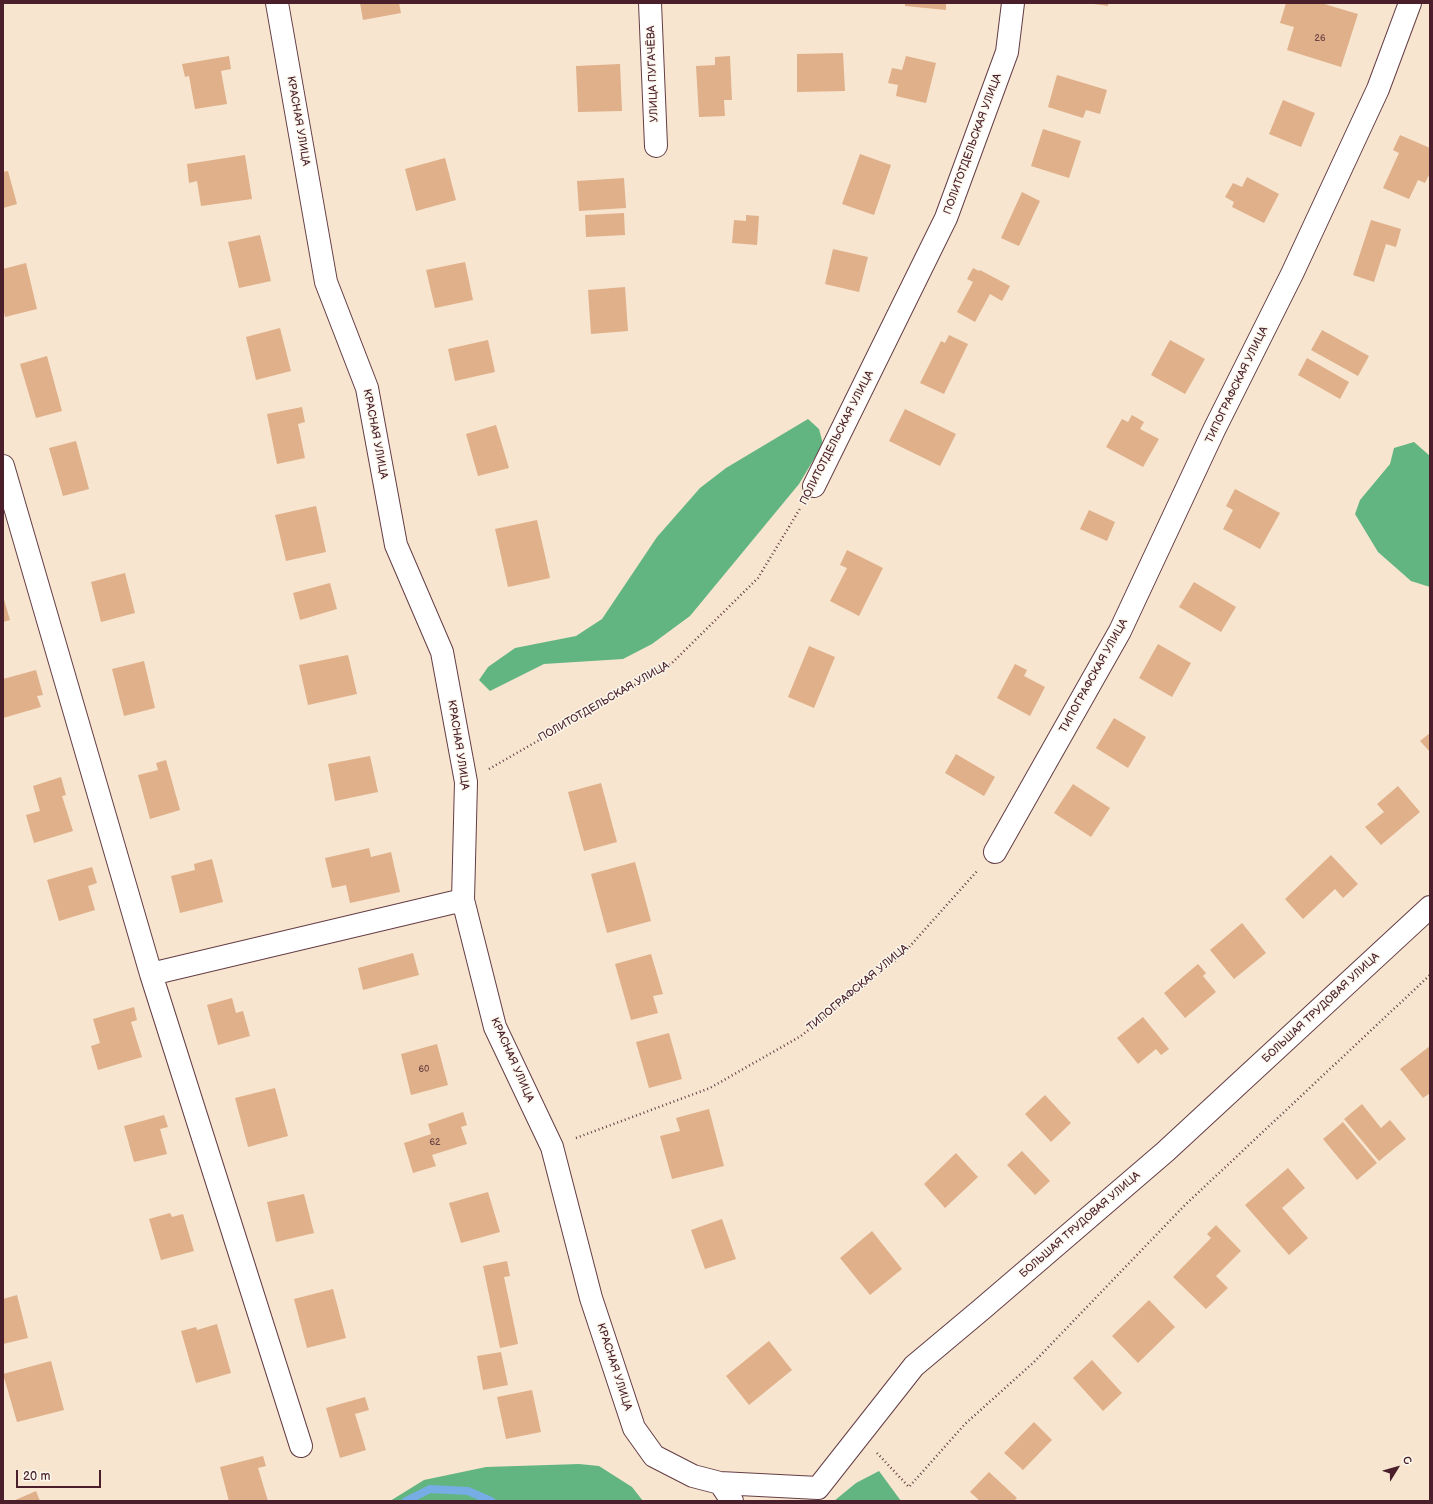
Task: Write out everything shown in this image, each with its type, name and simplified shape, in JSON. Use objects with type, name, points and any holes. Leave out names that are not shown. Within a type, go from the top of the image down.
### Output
[{"type":"street","name":"КРАСНАЯ УЛИЦА","points":[[277,3],[326,282],[367,388],[396,545],[442,652],[466,782],[463,900],[495,1028],[552,1147],[591,1298],[634,1428],[654,1456],[726,1492]]},
{"type":"street","name":"УЛИЦА ПУГАЧЁВА","points":[[650,3],[656,146]]},
{"type":"street","name":"ПОЛИТОТДЕЛЬСКАЯ УЛИЦА","points":[[814,486],[946,218],[1007,52],[1013,3]]},
{"type":"street","name":"ТИПОГРАФСКАЯ УЛИЦА","points":[[994,852],[1120,631],[1214,430],[1292,274],[1378,89],[1410,3]]},
{"type":"street","points":[[3,466],[151,974],[301,1446]]},
{"type":"street","points":[[151,974],[463,900]]},
{"type":"street","name":"БОЛЬШАЯ ТРУДОВАЯ УЛИЦА","points":[[726,1492],[811,1495],[914,1366],[1165,1152],[1430,907]]},
{"type":"path","name":"ПОЛИТОТДЕЛЬСКАЯ УЛИЦА","points":[[466,782],[671,664],[758,578],[814,486]]},
{"type":"path","name":"ТИПОГРАФСКАЯ УЛИЦА","points":[[552,1147],[710,1088],[801,1036],[902,955],[994,852]]},
{"type":"path","points":[[860,1435],[909,1487],[965,1424],[1034,1362],[1185,1205],[1430,974]]},
{"type":"green space","points":[[808,419],[819,429],[823,444],[799,484],[690,616],[652,644],[623,659],[544,664],[490,691],[479,680],[488,667],[515,648],[576,636],[602,619],[657,537],[700,488],[726,468]]},
{"type":"green space","points":[[1414,442],[1430,456],[1430,587],[1411,581],[1378,552],[1355,514],[1360,500],[1390,464],[1394,448]]},
{"type":"green space","points":[[579,1464],[599,1466],[632,1487],[643,1501],[390,1501],[424,1480],[486,1467]]},
{"type":"green space","points":[[879,1471],[901,1501],[834,1501],[856,1483]]},
{"type":"building","points":[[360,3],[399,3],[401,13],[363,20]]},
{"type":"building","points":[[905,3],[946,3],[946,10],[905,6]]},
{"type":"building","points":[[1087,3],[1108,3],[1108,6]]},
{"type":"building","points":[[1286,3],[1321,3],[1358,14],[1341,67],[1287,50],[1294,27],[1280,23]]},
{"type":"building","points":[[843,53],[845,91],[797,92],[797,54]]},
{"type":"building","points":[[229,56],[231,69],[221,71],[227,104],[195,109],[189,76],[185,77],[182,64]]},
{"type":"building","points":[[730,56],[732,100],[724,100],[725,116],[699,117],[696,66],[715,65],[715,57]]},
{"type":"building","points":[[906,56],[936,63],[926,103],[896,96],[898,85],[888,83],[892,68],[902,70]]},
{"type":"building","points":[[620,64],[622,111],[578,112],[576,66]]},
{"type":"building","points":[[1057,75],[1107,90],[1100,114],[1086,110],[1083,118],[1048,107]]},
{"type":"building","points":[[1283,100],[1315,113],[1301,147],[1269,134]]},
{"type":"building","points":[[1043,129],[1081,141],[1069,178],[1031,166]]},
{"type":"building","points":[[1400,135],[1430,148],[1430,173],[1425,183],[1418,180],[1409,199],[1383,188],[1399,153],[1393,150]]},
{"type":"building","points":[[860,154],[891,165],[874,215],[842,204]]},
{"type":"building","points":[[245,155],[252,199],[201,206],[197,181],[189,183],[187,164]]},
{"type":"building","points":[[445,158],[456,200],[416,211],[405,169]]},
{"type":"building","points":[[8,171],[17,204],[3,208],[3,172]]},
{"type":"building","points":[[1247,177],[1279,194],[1264,223],[1232,207],[1234,202],[1225,197],[1233,183],[1242,187]]},
{"type":"building","points":[[624,178],[626,208],[579,211],[577,181]]},
{"type":"building","points":[[1022,192],[1040,201],[1019,246],[1001,238]]},
{"type":"building","points":[[624,213],[625,235],[586,237],[585,215]]},
{"type":"building","points":[[746,215],[759,216],[757,245],[732,243],[734,220],[746,221]]},
{"type":"building","points":[[1371,220],[1401,229],[1396,247],[1386,244],[1374,282],[1353,275]]},
{"type":"building","points":[[260,235],[271,281],[239,288],[228,242]]},
{"type":"building","points":[[833,249],[868,257],[859,292],[825,284]]},
{"type":"building","points":[[465,262],[473,300],[435,308],[426,270]]},
{"type":"building","points":[[26,263],[37,309],[5,317],[3,307],[3,269]]},
{"type":"building","points":[[973,268],[979,271],[980,270],[1010,286],[1002,301],[990,294],[975,322],[957,312],[973,282],[967,279]]},
{"type":"building","points":[[625,287],[628,331],[591,334],[588,290]]},
{"type":"building","points":[[280,328],[291,371],[256,380],[246,337]]},
{"type":"building","points":[[1322,330],[1369,356],[1358,376],[1311,350]]},
{"type":"building","points":[[949,335],[968,344],[944,394],[920,383],[941,341],[945,343]]},
{"type":"building","points":[[488,340],[495,372],[455,381],[448,349]]},
{"type":"building","points":[[1170,340],[1205,359],[1185,394],[1151,375]]},
{"type":"building","points":[[47,356],[62,411],[36,418],[20,364]]},
{"type":"building","points":[[1307,358],[1349,382],[1340,399],[1298,375]]},
{"type":"building","points":[[302,407],[305,422],[298,424],[305,458],[277,464],[267,414]]},
{"type":"building","points":[[905,409],[956,434],[940,466],[889,441]]},
{"type":"building","points":[[1132,415],[1144,422],[1140,429],[1159,439],[1143,467],[1106,447],[1122,419],[1128,422]]},
{"type":"building","points":[[496,425],[509,468],[478,476],[466,434]]},
{"type":"building","points":[[76,441],[89,489],[63,496],[49,448]]},
{"type":"building","points":[[1235,489],[1280,513],[1260,549],[1223,529],[1233,510],[1226,506]]},
{"type":"building","points":[[316,506],[326,552],[286,561],[275,515]]},
{"type":"building","points":[[1089,510],[1115,522],[1107,541],[1080,529]]},
{"type":"building","points":[[537,520],[550,578],[508,587],[495,529]]},
{"type":"building","points":[[847,550],[883,568],[859,616],[830,601],[847,568],[840,565]]},
{"type":"building","points":[[125,573],[135,613],[101,622],[91,582]]},
{"type":"building","points":[[1194,582],[1236,607],[1221,632],[1179,607]]},
{"type":"building","points":[[330,583],[337,609],[300,620],[293,593]]},
{"type":"building","points":[[3,596],[10,620],[3,622]]},
{"type":"building","points":[[1158,644],[1191,663],[1172,697],[1139,678]]},
{"type":"building","points":[[809,646],[835,657],[814,708],[788,697]]},
{"type":"building","points":[[348,655],[357,694],[308,705],[299,665]]},
{"type":"building","points":[[144,661],[155,708],[124,716],[112,669]]},
{"type":"building","points":[[1015,664],[1027,670],[1024,676],[1045,687],[1030,716],[997,698]]},
{"type":"building","points":[[36,670],[43,695],[37,696],[41,707],[3,718],[3,679]]},
{"type":"building","points":[[1114,718],[1146,737],[1128,768],[1096,748]]},
{"type":"building","points":[[1430,733],[1430,752],[1420,741]]},
{"type":"building","points":[[956,754],[995,777],[984,796],[945,773]]},
{"type":"building","points":[[370,756],[378,792],[335,801],[328,764]]},
{"type":"building","points":[[166,760],[180,810],[150,819],[138,775],[158,770],[156,763]]},
{"type":"building","points":[[61,777],[66,795],[62,796],[73,831],[34,843],[26,815],[40,811],[33,786]]},
{"type":"building","points":[[601,783],[617,842],[584,851],[568,792]]},
{"type":"building","points":[[1073,784],[1110,808],[1091,837],[1054,813]]},
{"type":"building","points":[[1398,786],[1420,812],[1381,845],[1365,827],[1384,812],[1377,804]]},
{"type":"building","points":[[369,848],[371,857],[391,852],[400,892],[350,903],[346,885],[332,888],[325,858]]},
{"type":"building","points":[[1331,855],[1358,884],[1343,898],[1335,889],[1303,919],[1285,899]]},
{"type":"building","points":[[212,859],[223,902],[180,913],[171,876],[195,870],[194,864]]},
{"type":"building","points":[[635,862],[651,921],[607,933],[591,874]]},
{"type":"building","points":[[92,867],[97,883],[88,886],[95,910],[59,921],[47,880]]},
{"type":"building","points":[[1242,923],[1266,953],[1234,979],[1210,950]]},
{"type":"building","points":[[413,953],[419,975],[363,990],[358,968]]},
{"type":"building","points":[[651,954],[663,994],[653,996],[658,1013],[631,1020],[615,964]]},
{"type":"building","points":[[1198,964],[1206,973],[1203,976],[1216,992],[1185,1018],[1164,993]]},
{"type":"building","points":[[232,998],[236,1013],[243,1011],[250,1036],[218,1045],[207,1005]]},
{"type":"building","points":[[134,1007],[137,1020],[131,1022],[142,1057],[98,1070],[91,1046],[100,1043],[93,1019]]},
{"type":"building","points":[[1143,1017],[1169,1049],[1161,1055],[1156,1049],[1138,1064],[1117,1038]]},
{"type":"building","points":[[669,1033],[682,1079],[649,1088],[636,1042]]},
{"type":"building","points":[[437,1044],[448,1085],[411,1095],[401,1054]]},
{"type":"building","points":[[1430,1046],[1430,1093],[1423,1098],[1400,1069]]},
{"type":"building","points":[[275,1088],[288,1136],[248,1147],[235,1098]]},
{"type":"building","points":[[1045,1095],[1071,1123],[1051,1142],[1025,1114]]},
{"type":"building","points":[[1362,1104],[1381,1128],[1390,1120],[1406,1139],[1379,1161],[1344,1119]]},
{"type":"building","points":[[709,1109],[724,1166],[672,1179],[660,1136],[680,1131],[676,1118]]},
{"type":"building","points":[[463,1112],[467,1125],[461,1127],[467,1144],[432,1155],[436,1166],[413,1173],[404,1143],[431,1134],[428,1124]]},
{"type":"building","points":[[164,1115],[168,1127],[160,1129],[167,1154],[134,1162],[124,1126]]},
{"type":"building","points":[[1343,1122],[1377,1163],[1357,1180],[1323,1139]]},
{"type":"building","points":[[1022,1151],[1050,1181],[1035,1195],[1007,1165]]},
{"type":"building","points":[[956,1153],[978,1177],[945,1208],[924,1184]]},
{"type":"building","points":[[1288,1168],[1305,1188],[1282,1208],[1308,1238],[1289,1255],[1245,1205]]},
{"type":"building","points":[[488,1192],[500,1232],[461,1243],[449,1203]]},
{"type":"building","points":[[304,1194],[314,1233],[276,1242],[267,1202]]},
{"type":"building","points":[[170,1213],[172,1217],[183,1214],[194,1251],[161,1260],[149,1219]]},
{"type":"building","points":[[722,1219],[736,1259],[705,1269],[691,1230]]},
{"type":"building","points":[[1216,1225],[1241,1251],[1216,1276],[1228,1288],[1206,1309],[1173,1277],[1211,1238],[1207,1234]]},
{"type":"building","points":[[872,1231],[902,1269],[870,1295],[840,1258]]},
{"type":"building","points":[[507,1261],[510,1276],[504,1277],[518,1344],[500,1348],[483,1266]]},
{"type":"building","points":[[333,1289],[346,1338],[307,1348],[294,1299]]},
{"type":"building","points":[[17,1295],[28,1338],[3,1344],[3,1299]]},
{"type":"building","points":[[1149,1300],[1175,1327],[1138,1363],[1112,1336]]},
{"type":"building","points":[[217,1324],[231,1373],[196,1383],[181,1331],[196,1327],[197,1330]]},
{"type":"building","points":[[769,1341],[792,1370],[749,1405],[726,1376]]},
{"type":"building","points":[[501,1352],[508,1385],[483,1390],[477,1356]]},
{"type":"building","points":[[1092,1360],[1122,1393],[1103,1411],[1073,1378]]},
{"type":"building","points":[[51,1361],[64,1410],[17,1422],[3,1374]]},
{"type":"building","points":[[532,1390],[541,1432],[506,1439],[497,1397]]},
{"type":"building","points":[[365,1397],[369,1410],[355,1414],[366,1450],[340,1458],[326,1408]]},
{"type":"building","points":[[1034,1422],[1052,1440],[1023,1470],[1004,1453]]},
{"type":"building","points":[[263,1456],[266,1466],[258,1468],[268,1501],[229,1501],[220,1467]]},
{"type":"building","points":[[989,1472],[1017,1498],[1014,1501],[980,1501],[970,1492]]},
{"type":"building","points":[[36,1491],[40,1501],[13,1501]]},
{"type":"waterway","points":[[406,1501],[430,1489],[468,1491],[491,1501]]}]
